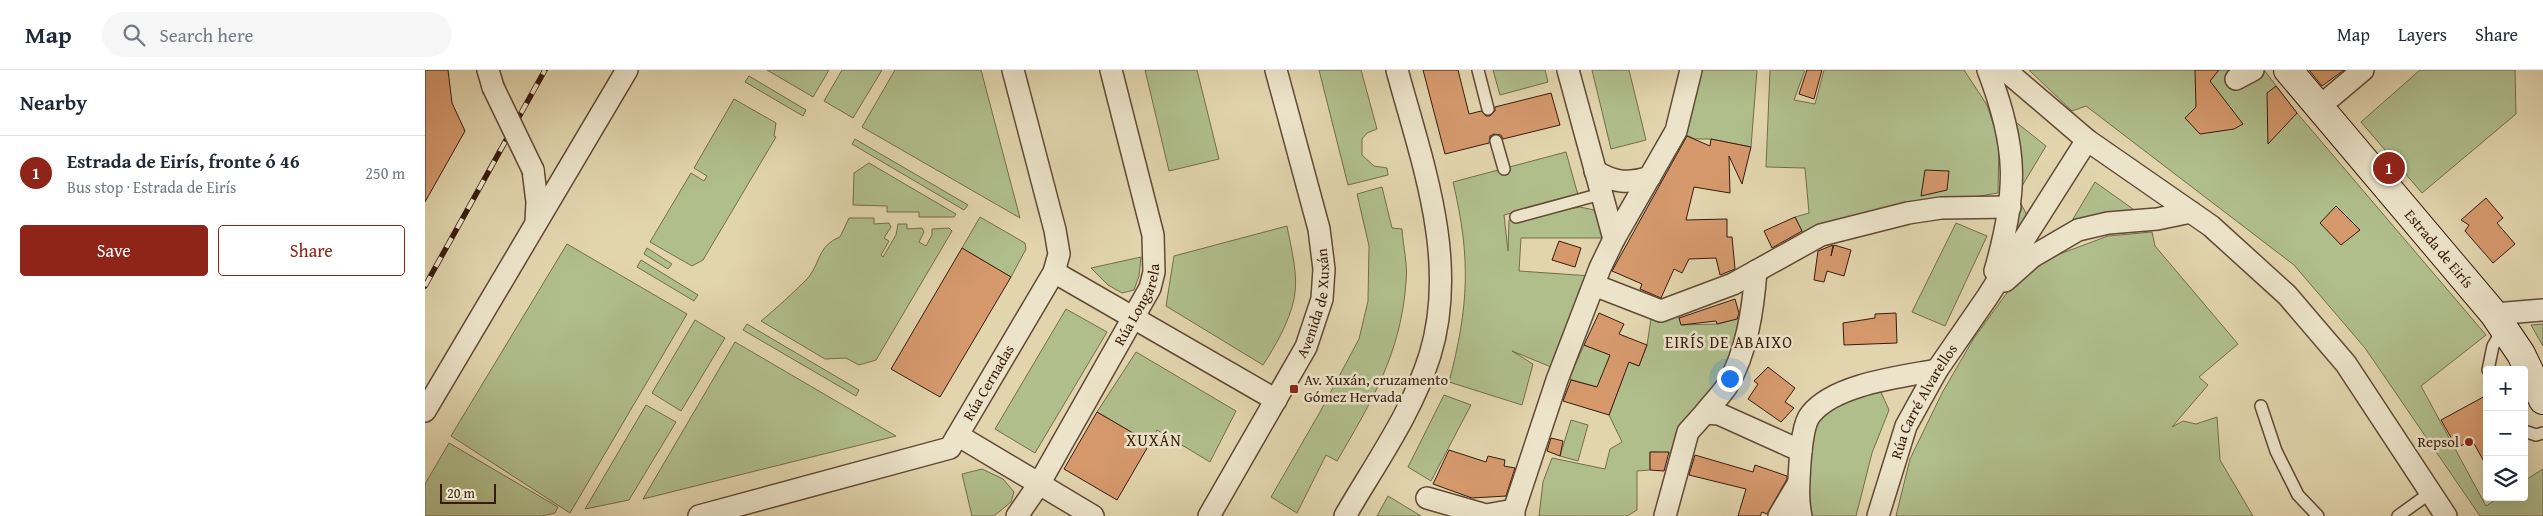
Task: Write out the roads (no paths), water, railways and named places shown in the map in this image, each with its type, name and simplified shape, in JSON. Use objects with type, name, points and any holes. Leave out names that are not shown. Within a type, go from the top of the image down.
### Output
[{"type":"street","points":[[425,411],[627,70]]},
{"type":"street","name":"Rúa Cernadas","points":[[712,515],[950,448],[959,436],[1054,272],[1059,254],[1055,230],[1013,70]]},
{"type":"street","name":"Rúa Longarela","points":[[1017,516],[1039,484],[1133,318],[1149,288],[1154,272],[1155,253],[1153,235],[1111,70]]},
{"type":"street","name":"Avenida de Xuxán","points":[[1209,516],[1306,347],[1316,322],[1322,299],[1324,269],[1319,229],[1276,70]]},
{"type":"street","points":[[1345,516],[1400,422],[1430,357],[1440,304],[1441,279],[1435,223],[1425,173],[1397,70]]},
{"type":"street","points":[[1568,70],[1614,238]]},
{"type":"street","points":[[1427,498],[1486,515],[1514,513],[1557,380],[1594,285],[1614,238],[1677,131],[1691,70]]},
{"type":"street","name":"Rúa Carré Alvarellos","points":[[1988,70],[2004,111],[2012,157],[2010,207],[2004,241],[1988,296]]},
{"type":"street","points":[[2005,70],[2087,140],[2211,226],[2287,295],[2345,364],[2446,516]]},
{"type":"street","name":"Estrada de Eirís","points":[[2288,70],[2499,321],[2521,354],[2543,400]]},
{"type":"street","points":[[2319,107],[2363,70]]},
{"type":"street","points":[[491,78],[533,170],[537,202],[536,224]]},
{"type":"street","name":"Rúa Carré Alvarellos","points":[[1878,516],[1906,426],[1937,370],[1988,296],[2087,140]]},
{"type":"street","points":[[1595,171],[1619,182],[1634,182],[1650,177]]},
{"type":"street","points":[[1594,285],[1661,311],[1733,284],[1821,235],[1908,213],[1941,208],[2010,207]]},
{"type":"street","points":[[1988,296],[2033,257],[2078,230],[2108,223],[2157,219],[2191,212]]},
{"type":"street","points":[[1665,516],[1688,432],[1726,387],[1737,365],[1749,327],[1756,271]]},
{"type":"street","points":[[1054,272],[1276,400]]},
{"type":"street","points":[[2499,321],[2543,310]]},
{"type":"street","points":[[1801,516],[1798,501],[1801,451],[1809,414],[1828,399],[1856,388],[1937,370]]},
{"type":"street","points":[[1705,413],[1719,414],[1801,451]]},
{"type":"street","points":[[959,436],[1093,516]]},
{"type":"street","points":[[1779,516],[1799,483]]},
{"type":"lane","points":[[1478,70],[1488,109]]},
{"type":"lane","points":[[1496,141],[1504,169]]},
{"type":"lane","points":[[1516,217],[1601,194]]},
{"type":"lane","points":[[2489,366],[2499,321]]},
{"type":"lane","points":[[2261,406],[2275,451],[2297,494],[2318,516]]},
{"type":"lane","points":[[2528,432],[2536,435],[2543,434]]},
{"type":"lane","points":[[2397,516],[2430,493]]},
{"type":"railway","points":[[425,286],[545,70]]},
{"type":"place","name":"Estrada de Eirís, fronte ó 46","points":[[2389,168]]},
{"type":"place","name":"Av. Xuxán, cruzamento Gómez Hervada","points":[[1294,389]]},
{"type":"place","name":"Repsol","points":[[2469,442]]},
{"type":"district","name":"EIRÍS DE ABAIXO","points":[[1729,342]]},
{"type":"district","name":"XUXÁN","points":[[1154,440]]}]
